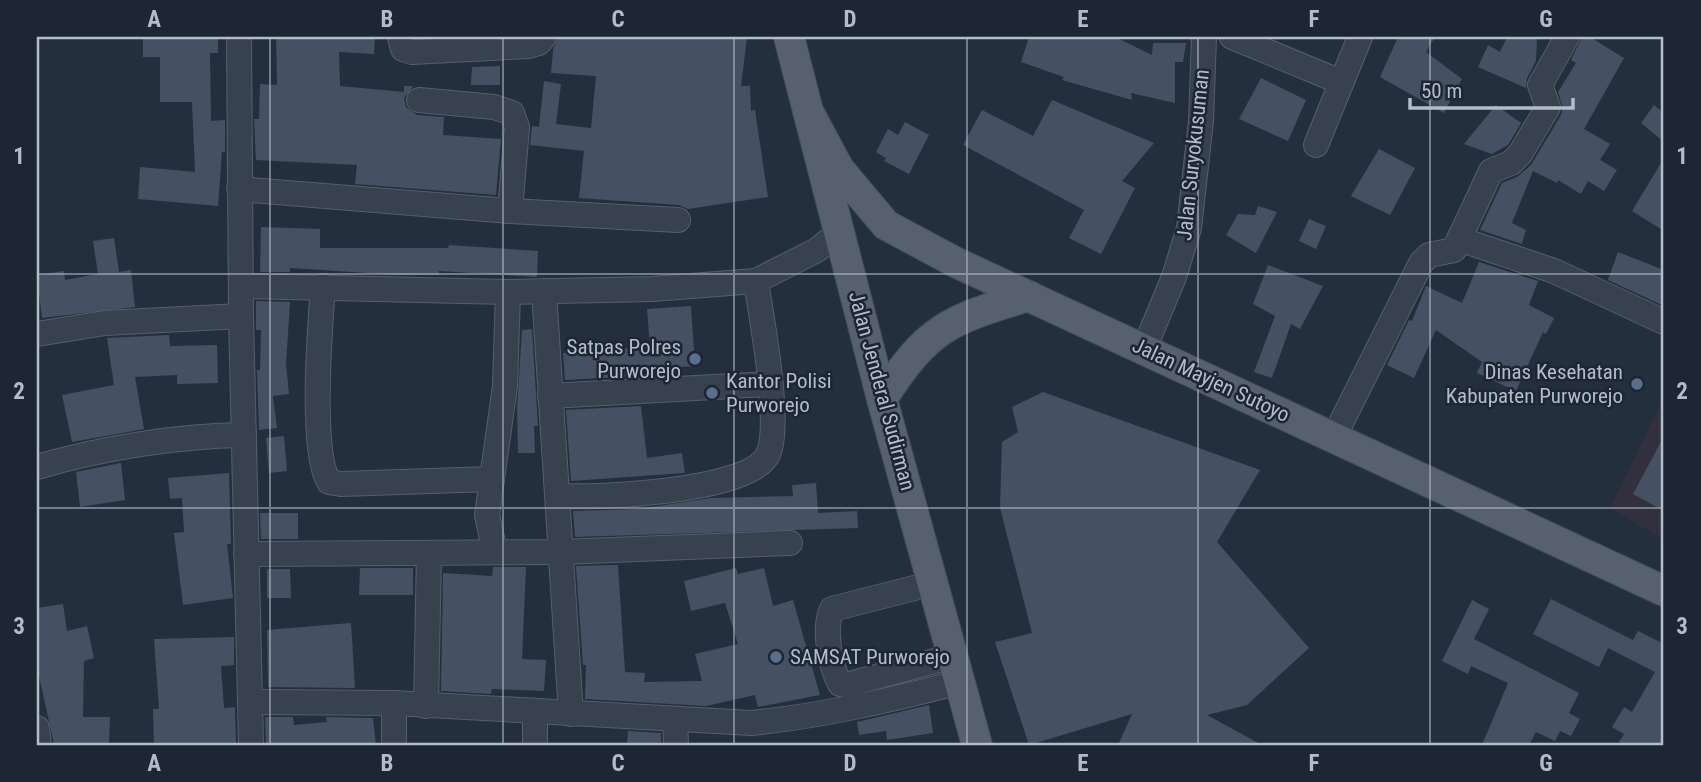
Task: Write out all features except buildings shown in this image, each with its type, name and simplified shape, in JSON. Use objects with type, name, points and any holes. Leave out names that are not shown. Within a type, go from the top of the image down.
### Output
[{"type":"main road","name":"Jalan Jenderal Sudirman","points":[[789,37],[882,399],[977,745]]},
{"type":"main road","name":"Jalan Mayjen Sutoyo","points":[[808,111],[839,169],[886,225],[1029,296],[1664,591]]},
{"type":"main road","points":[[882,399],[907,361],[928,338],[974,313],[1029,296]]},
{"type":"street","points":[[239,37],[241,316],[251,745]]},
{"type":"street","points":[[400,37],[401,46],[407,51],[448,43],[535,46],[544,37]]},
{"type":"street","name":"Jalan Suryokusuman","points":[[1144,349],[1174,277],[1189,229],[1201,121],[1204,37]]},
{"type":"street","points":[[1232,37],[1340,82]]},
{"type":"street","points":[[1316,145],[1360,37]]},
{"type":"street","points":[[1334,437],[1421,263],[1429,255],[1450,253],[1491,170],[1511,163],[1520,154],[1548,107],[1540,85],[1567,37]]},
{"type":"street","points":[[419,100],[494,107],[512,113],[517,127],[510,211]]},
{"type":"street","points":[[239,189],[510,211],[678,220]]},
{"type":"street","points":[[242,286],[508,292],[756,282],[817,250],[839,232]]},
{"type":"street","points":[[1459,239],[1554,271],[1664,322]]},
{"type":"street","points":[[558,496],[593,498],[723,482],[751,471],[767,457],[771,445],[770,384],[756,282]]},
{"type":"street","points":[[323,286],[318,350],[320,454],[329,482],[341,484],[491,479]]},
{"type":"street","points":[[544,291],[571,714]]},
{"type":"street","points":[[495,552],[487,515],[505,386],[508,292]]},
{"type":"street","points":[[37,334],[105,323],[241,316]]},
{"type":"street","points":[[550,396],[770,384]]},
{"type":"street","points":[[37,467],[68,458],[171,441],[244,435]]},
{"type":"street","points":[[246,554],[561,552],[790,543]]},
{"type":"street","points":[[426,706],[429,553]]},
{"type":"street","points":[[934,583],[832,609],[827,625],[835,676],[840,684],[846,685],[957,669]]},
{"type":"street","points":[[250,702],[394,703],[751,723],[797,719],[957,669]]},
{"type":"street","points":[[394,703],[394,745]]},
{"type":"street","points":[[535,713],[535,745]]},
{"type":"street","points":[[675,720],[676,745]]},
{"type":"street","points":[[37,728],[39,745]]},
{"type":"shaded area","points":[[1664,397],[1664,540],[1610,508]]},
{"type":"place","name":"Satpas Polres Purworejo","points":[[695,359]]},
{"type":"place","name":"Dinas Kesehatan Kabupaten Purworejo","points":[[1637,384]]},
{"type":"place","name":"Kantor Polisi Purworejo","points":[[712,393]]},
{"type":"place","name":"SAMSAT Purworejo","points":[[776,657]]}]
